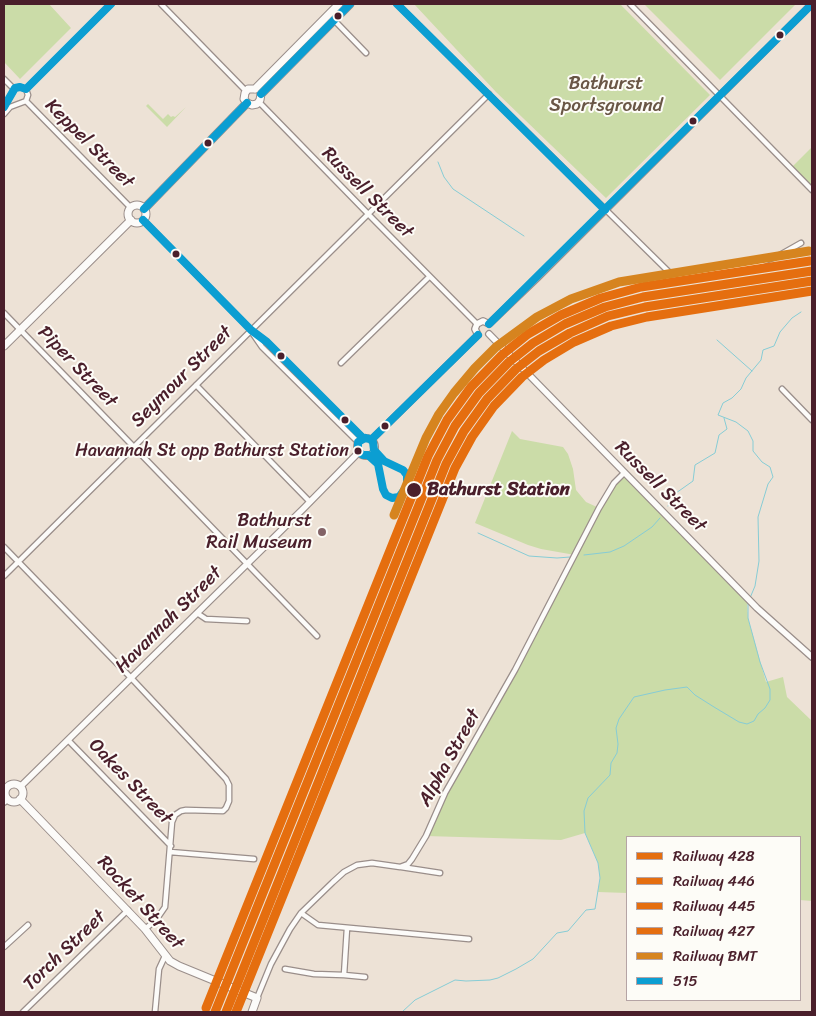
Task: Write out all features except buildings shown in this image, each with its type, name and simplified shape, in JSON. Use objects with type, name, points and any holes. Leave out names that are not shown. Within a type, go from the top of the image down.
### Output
[{"type":"main road","points":[[258,91],[250,88],[246,91],[244,96],[247,103],[252,105],[259,102],[258,91],[339,4]]},
{"type":"main road","points":[[258,91],[350,4]]},
{"type":"main road","points":[[144,209],[247,103]]},
{"type":"main road","points":[[139,206],[144,209],[146,216],[143,220],[138,223],[130,220],[128,215],[131,208],[139,206]]},
{"type":"main road","points":[[4,346],[130,220]]},
{"type":"main road","points":[[6,784],[16,784],[20,787],[22,792],[20,799],[6,800],[6,784]]},
{"type":"main road","name":"Rocket Street","points":[[20,799],[128,910],[145,929],[164,956],[178,966],[257,998]]},
{"type":"main road","points":[[252,1012],[257,998]]},
{"type":"street","points":[[26,89],[111,4]]},
{"type":"street","points":[[161,4],[246,91]]},
{"type":"street","points":[[397,4],[675,277],[757,264],[778,256],[801,243]]},
{"type":"street","points":[[630,4],[812,190]]},
{"type":"street","points":[[489,324],[812,4]]},
{"type":"street","points":[[334,20],[366,53]]},
{"type":"street","points":[[4,79],[14,89]]},
{"type":"street","points":[[4,107],[14,89],[20,87],[26,89]]},
{"type":"street","points":[[4,114],[17,104],[26,101],[28,95],[26,89]]},
{"type":"street","name":"Seymour Street","points":[[4,576],[489,94]]},
{"type":"street","points":[[11,96],[17,104]]},
{"type":"street","name":"Keppel Street","points":[[26,101],[131,208]]},
{"type":"street","name":"Russell Street","points":[[259,102],[477,324]]},
{"type":"street","points":[[143,220],[251,330],[267,342],[288,363],[360,440]]},
{"type":"street","points":[[341,363],[429,277]]},
{"type":"street","name":"Piper Street","points":[[4,313],[317,636]]},
{"type":"street","points":[[483,321],[489,324],[491,330],[489,334],[484,336],[478,335],[475,329],[477,324],[483,321]]},
{"type":"street","points":[[251,330],[262,347],[327,413],[360,440],[371,440],[478,335]]},
{"type":"street","name":"Russell Street","points":[[489,334],[757,608],[812,657]]},
{"type":"street","points":[[283,368],[288,363]]},
{"type":"street","points":[[196,385],[310,502]]},
{"type":"street","points":[[782,389],[812,420]]},
{"type":"street","points":[[327,413],[332,408]]},
{"type":"street","points":[[360,440],[357,448],[359,452],[365,455],[373,452],[375,447],[371,440]]},
{"type":"street","name":"Havannah Street","points":[[20,787],[359,452]]},
{"type":"street","name":"Alpha Street","points":[[400,867],[408,864],[426,836],[445,793],[515,670],[599,508],[614,484],[624,473]]},
{"type":"street","points":[[4,547],[131,678],[229,784],[230,796],[225,810],[216,812],[186,810],[178,813],[172,822],[164,910],[145,929]]},
{"type":"street","points":[[198,612],[206,619],[247,621]]},
{"type":"street","name":"Oakes Street","points":[[68,740],[171,846]]},
{"type":"street","points":[[170,852],[254,859]]},
{"type":"street","points":[[257,998],[271,964],[301,913],[344,872],[357,865],[372,863],[440,872]]},
{"type":"street","name":"Torch Street","points":[[23,1012],[128,910]]},
{"type":"street","points":[[301,913],[318,925],[469,939]]},
{"type":"street","points":[[4,947],[28,924]]},
{"type":"street","points":[[344,975],[347,928]]},
{"type":"street","points":[[156,1012],[159,969],[164,956]]},
{"type":"street","points":[[285,969],[314,974],[365,977]]},
{"type":"green space","points":[[4,4],[49,4],[71,28],[20,79],[4,62]]},
{"type":"green space","name":"Bathurst Sportsground","points":[[414,4],[620,4],[710,95],[606,198],[496,92]]},
{"type":"green space","points":[[644,4],[796,4],[720,80]]},
{"type":"green space","points":[[148,104],[163,119],[168,114],[171,117],[175,117],[186,107],[167,127],[146,106]]},
{"type":"green space","points":[[812,147],[812,190],[791,168]]},
{"type":"green space","points":[[512,431],[520,439],[563,447],[568,454],[573,469],[576,490],[586,502],[599,508],[609,491],[624,473],[748,600],[748,618],[766,682],[783,677],[787,697],[812,721],[812,901],[801,900],[801,836],[626,836],[626,893],[598,892],[600,878],[598,863],[585,833],[561,840],[426,836],[445,793],[491,714],[575,555],[528,545],[475,523]]},
{"type":"waterway","points":[[438,162],[444,177],[453,189],[524,236]]},
{"type":"waterway","points":[[750,598],[755,586],[759,561],[758,517],[768,484],[773,477],[770,467],[762,462],[753,451],[753,441],[748,431],[736,422],[718,415],[723,403],[732,398],[741,389],[746,378],[761,360],[763,350],[774,346],[780,332],[792,318],[801,312]]},
{"type":"waterway","points":[[717,340],[752,371]]},
{"type":"waterway","points":[[668,506],[676,493],[693,481],[695,465],[715,453],[719,435],[727,429],[724,418]]},
{"type":"waterway","points":[[584,555],[610,552],[624,546],[652,527],[660,518]]},
{"type":"waterway","points":[[478,533],[529,556],[570,557]]},
{"type":"waterway","points":[[402,1012],[415,1000],[455,980],[490,980],[516,969],[533,959],[557,933],[568,931],[586,910],[595,909],[600,878],[598,863],[585,833],[584,811],[588,798],[610,775],[611,763],[617,753],[616,728],[619,719],[634,697],[687,687],[695,695],[714,707],[739,722],[747,724],[754,721],[765,708],[770,700],[770,689],[760,662],[748,618],[748,602]]},
{"type":"rail line","name":"BMT","points":[[394,515],[426,438],[439,414],[454,393],[496,347],[537,317],[571,299],[619,282],[809,251]]},
{"type":"rail line","name":"445","points":[[206,1008],[428,456],[447,420],[471,387],[502,355],[528,334],[561,315],[601,298],[641,287],[810,261]]},
{"type":"rail line","name":"428","points":[[215,1012],[437,460],[455,426],[479,393],[509,362],[533,343],[565,324],[605,307],[643,297],[812,271]]},
{"type":"rail line","name":"446","points":[[226,1012],[446,464],[464,431],[487,399],[516,369],[539,351],[570,333],[608,316],[645,307],[812,281]]},
{"type":"rail line","name":"427","points":[[236,1012],[455,468],[472,437],[494,406],[522,377],[544,360],[574,342],[611,326],[647,317],[812,291]]},
{"type":"transit line","name":"515","points":[[4,107],[15,88],[26,89],[111,4]]},
{"type":"transit line","name":"515","points":[[261,94],[350,4]]},
{"type":"transit line","name":"515","points":[[397,4],[605,210]]},
{"type":"transit line","name":"515","points":[[489,324],[812,4]]},
{"type":"transit line","name":"515","points":[[144,209],[247,103]]},
{"type":"transit line","name":"515","points":[[143,220],[251,330],[267,342],[363,438]]},
{"type":"transit line","name":"515","points":[[371,440],[478,335]]},
{"type":"transit line","name":"515","points":[[365,438],[373,442],[374,450],[384,461],[403,470],[407,475],[407,486],[399,497],[392,498],[386,495],[378,464],[368,455],[363,455],[358,451],[358,442],[365,438]]},
{"type":"place","name":"Havannah St opp Bathurst Station","points":[[358,451]]},
{"type":"place","name":"Bathurst Station","points":[[414,490]]},
{"type":"place","name":"Bathurst Rail Museum","points":[[322,532]]}]
